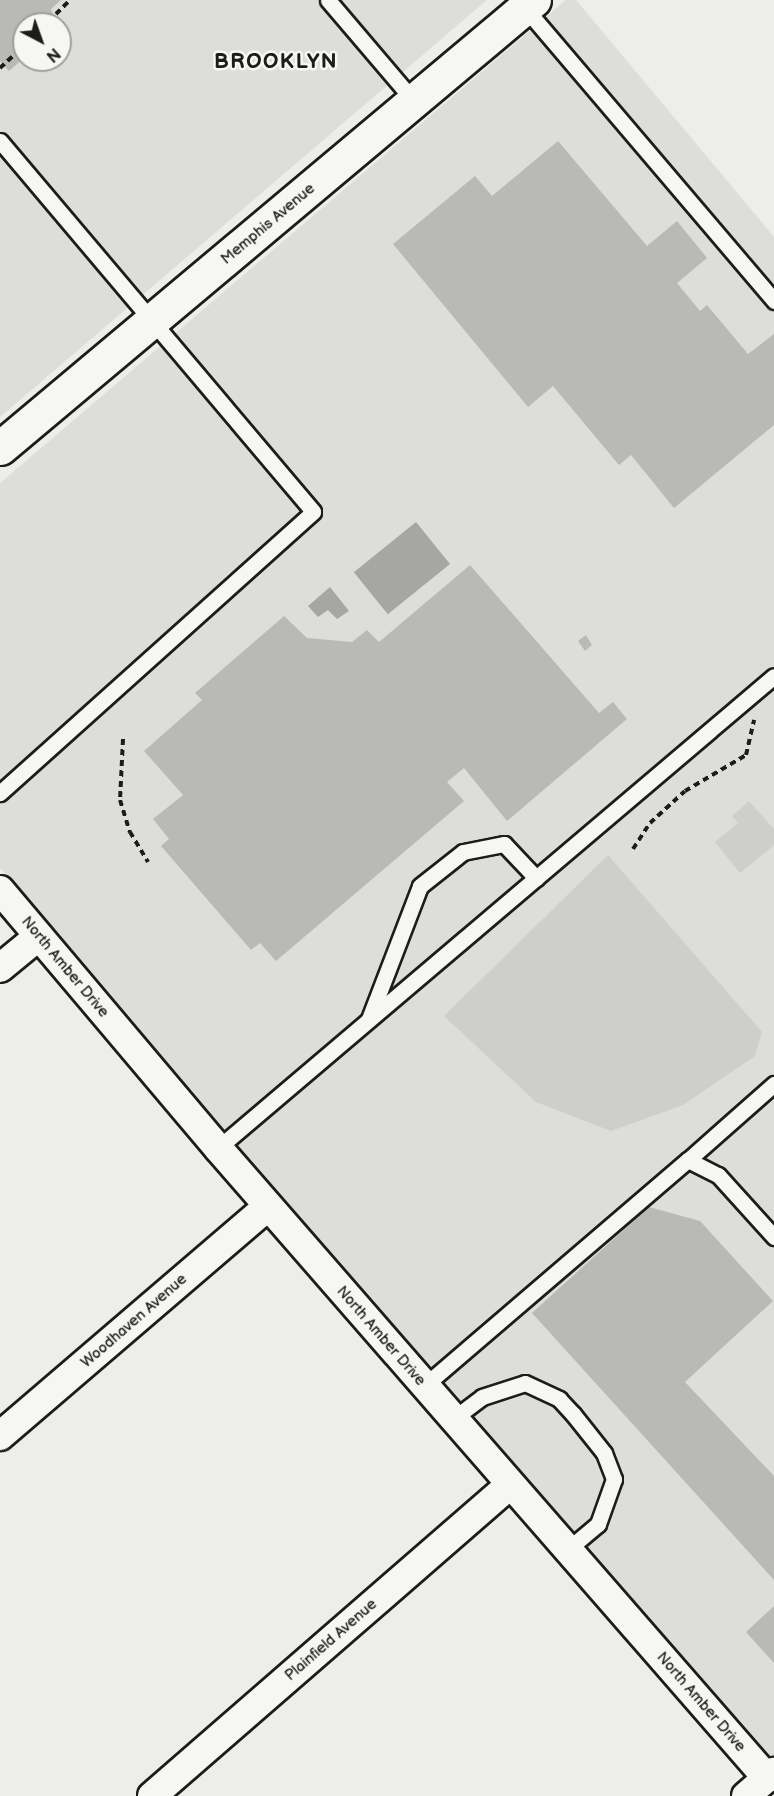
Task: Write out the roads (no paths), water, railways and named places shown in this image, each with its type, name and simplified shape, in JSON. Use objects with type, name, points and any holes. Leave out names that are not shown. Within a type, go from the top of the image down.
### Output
[{"type":"main road","name":"Memphis Avenue","points":[[0,448],[529,4]]},
{"type":"street","name":"North Amber Drive","points":[[0,890],[218,1148],[567,1550],[762,1782]]},
{"type":"street","points":[[0,968],[39,936]]},
{"type":"street","name":"Woodhaven Avenue","points":[[0,1436],[268,1206]]},
{"type":"street","name":"Plainfield Avenue","points":[[152,1796],[510,1485]]},
{"type":"lane","points":[[328,0],[414,101]]},
{"type":"lane","points":[[529,4],[774,301]]},
{"type":"lane","points":[[0,141],[313,512],[0,793]]},
{"type":"lane","points":[[218,1148],[774,676]]},
{"type":"lane","points":[[368,1022],[420,886],[463,852],[504,844],[536,878]]},
{"type":"lane","points":[[424,1386],[774,1084]]},
{"type":"lane","points":[[688,1160],[718,1175],[774,1237]]},
{"type":"lane","points":[[453,1419],[482,1397],[525,1383],[559,1399],[579,1421],[604,1453],[614,1479],[598,1524],[567,1550]]},
{"type":"district","name":"BROOKLYN","points":[[276,62]]}]
